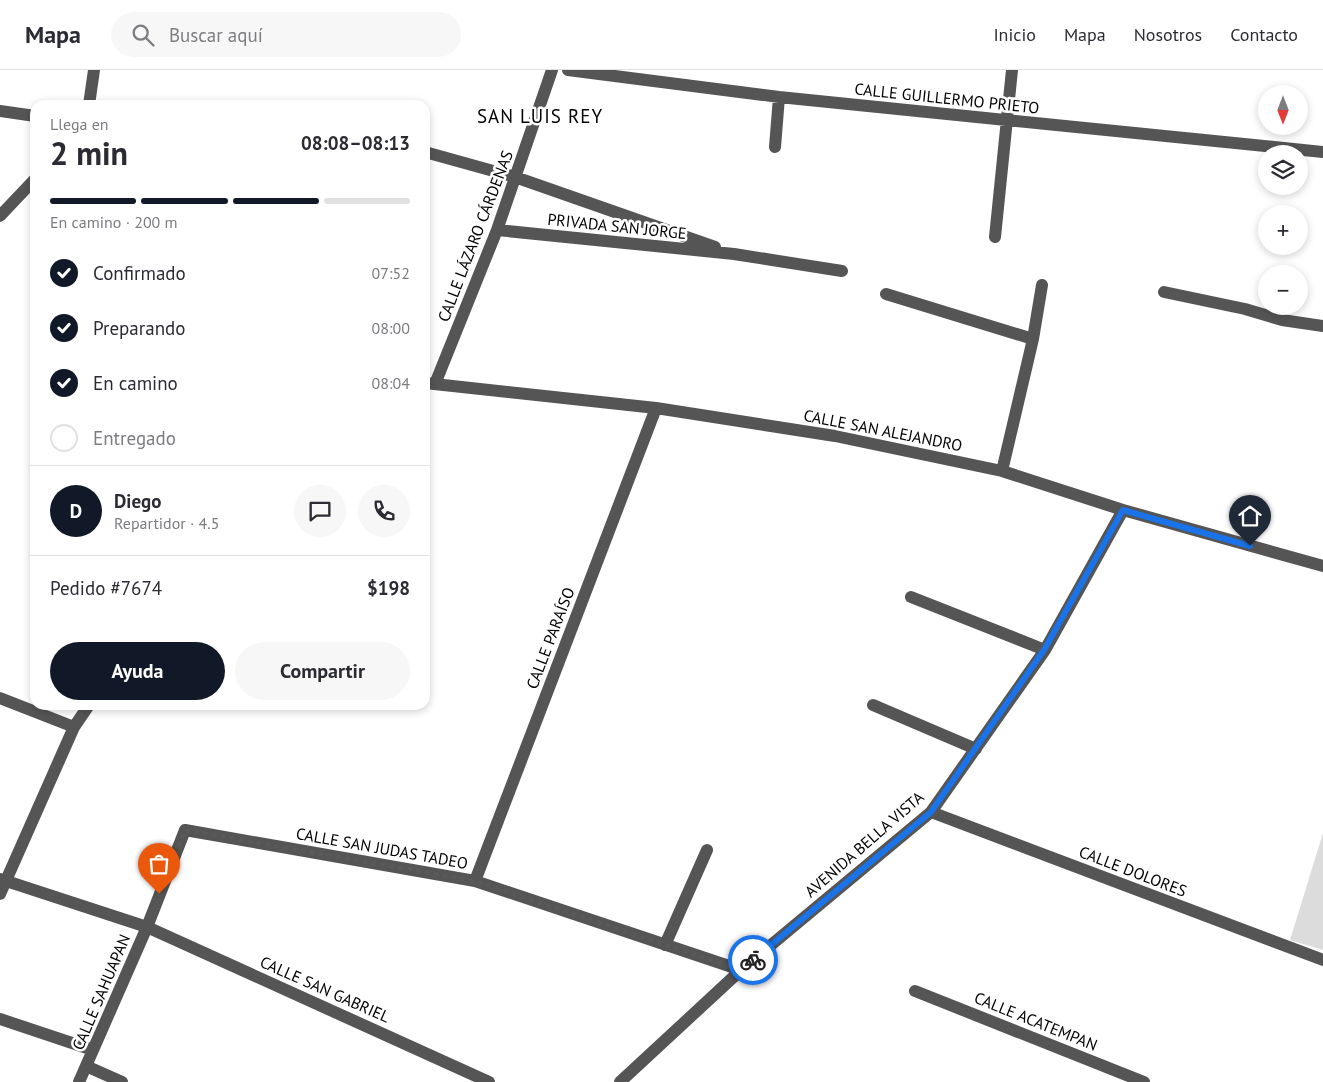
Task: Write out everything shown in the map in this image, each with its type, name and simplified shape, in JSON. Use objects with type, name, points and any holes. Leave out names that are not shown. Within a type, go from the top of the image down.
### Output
[{"type":"street","points":[[90,100],[94,70]]},
{"type":"street","name":"CALLE LÁZARO CÁRDENAS","points":[[430,383],[497,230],[552,70]]},
{"type":"street","name":"CALLE GUILLERMO PRIETO","points":[[568,70],[779,97],[1323,152]]},
{"type":"street","points":[[995,237],[1012,70]]},
{"type":"street","points":[[775,147],[779,97]]},
{"type":"street","points":[[0,111],[30,115]]},
{"type":"street","name":"PRIVADA SAN JORGE","points":[[430,153],[515,177],[734,254]]},
{"type":"street","points":[[0,216],[30,184]]},
{"type":"street","name":"PRIVADA SAN JORGE","points":[[497,230],[734,254],[842,271]]},
{"type":"street","points":[[1002,471],[1034,339],[1042,285]]},
{"type":"street","points":[[1164,292],[1245,309],[1282,320],[1323,326]]},
{"type":"street","points":[[886,294],[1034,339]]},
{"type":"street","name":"CALLE SAN ALEJANDRO","points":[[430,383],[656,408],[835,436],[1002,471],[1123,510],[1323,566]]},
{"type":"street","name":"CALLE PARAÍSO","points":[[475,881],[656,408]]},
{"type":"street","name":"AVENIDA BELLA VISTA","points":[[620,1082],[741,970],[931,812],[1044,650],[1123,510]]},
{"type":"street","points":[[911,597],[1044,650]]},
{"type":"street","points":[[0,698],[30,710]]},
{"type":"street","points":[[873,705],[976,749]]},
{"type":"street","points":[[31,710],[74,727]]},
{"type":"street","points":[[0,894],[3,880],[74,727],[86,710]]},
{"type":"street","name":"CALLE DOLORES","points":[[931,812],[1323,960]]},
{"type":"street","name":"CALLE SAN JUDAS TADEO","points":[[185,830],[475,881],[741,970]]},
{"type":"street","name":"CALLE SAHUAPAN","points":[[79,1082],[185,830]]},
{"type":"street","points":[[665,945],[707,850]]},
{"type":"street","name":"CALLE SAN GABRIEL","points":[[3,880],[146,926],[489,1082]]},
{"type":"street","name":"CALLE ACATEMPAN","points":[[916,990],[1144,1082]]},
{"type":"street","points":[[0,1019],[93,1050]]},
{"type":"street","points":[[86,1066],[122,1082]]},
{"type":"shaded area","points":[[1323,833],[1323,950],[1290,940]]},
{"type":"way so far","points":[[159,894],[185,830],[475,881],[741,970],[753,960]]},
{"type":"district","name":"SAN LUIS REY","points":[[540,116]]},
{"type":"route","points":[[753,960],[931,812],[1044,650],[1123,510],[1250,546]]}]
